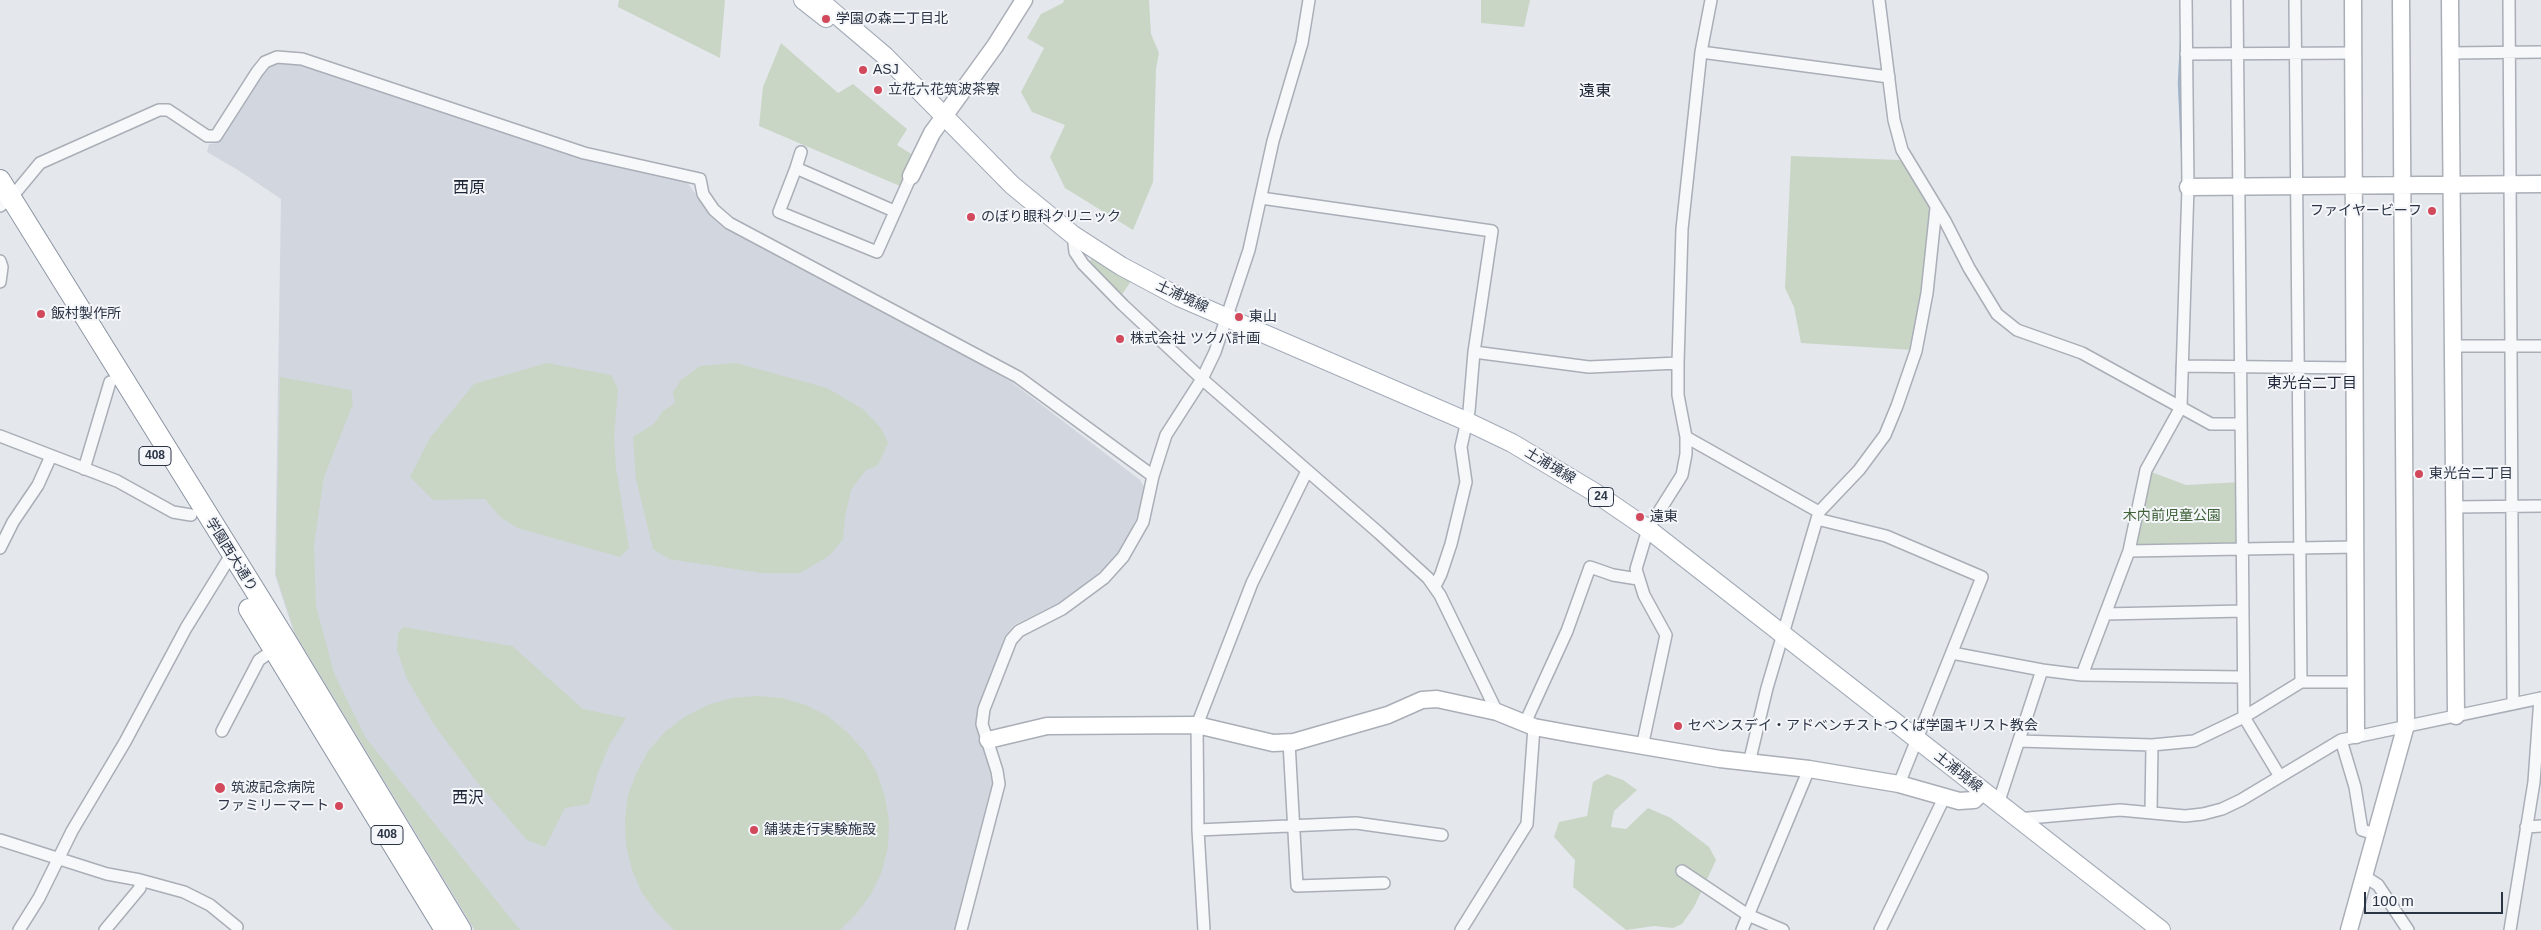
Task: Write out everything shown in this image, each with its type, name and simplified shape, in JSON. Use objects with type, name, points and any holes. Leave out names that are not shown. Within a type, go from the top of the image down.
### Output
[{"type":"highway","name":"学園西大通り","points":[[0,180],[3,204],[191,515],[228,562]]},
{"type":"highway","name":"学園西大通り","points":[[3,204],[461,930]]},
{"type":"highway","name":"学園西大通り","points":[[281,646],[444,930]]},
{"type":"main road","name":"24","points":[[803,0],[844,32],[885,56]]},
{"type":"main road","name":"24","points":[[819,0],[885,56],[945,114]]},
{"type":"main road","name":"土浦境線","points":[[945,114],[984,159],[1073,235],[1140,277],[1228,318],[1466,421],[1512,443],[1553,467],[1648,529],[2161,930]]},
{"type":"street","points":[[801,152],[796,161],[796,168],[779,212],[877,252],[894,211],[932,133],[995,46],[1024,0]]},
{"type":"street","points":[[961,930],[999,784],[997,771],[982,724],[984,709],[1011,640],[1018,631],[1062,609],[1104,578],[1123,557],[1143,522],[1153,476],[1166,435],[1202,380],[1228,318],[1250,250],[1273,141],[1302,43],[1308,0]]},
{"type":"street","points":[[1642,747],[1666,635],[1638,579],[1636,569],[1648,529],[1682,475],[1686,454],[1686,437],[1678,395],[1682,229],[1701,52],[1711,0]]},
{"type":"street","points":[[1879,0],[1894,120],[1902,150],[1997,314],[2028,335],[2082,353],[2211,424],[2241,424]]},
{"type":"street","points":[[2082,675],[2129,551],[2146,470],[2181,407],[2188,187],[2186,0]]},
{"type":"street","points":[[2237,0],[2244,717],[2279,775]]},
{"type":"street","points":[[2295,0],[2301,682]]},
{"type":"street","points":[[2353,0],[2356,682],[2349,738],[2362,830],[2375,834]]},
{"type":"street","points":[[2349,930],[2406,725],[2401,0]]},
{"type":"street","points":[[2450,0],[2456,716]]},
{"type":"street","points":[[2509,0],[2513,704]]},
{"type":"street","points":[[1701,52],[1889,77]]},
{"type":"street","points":[[2186,54],[2354,52]]},
{"type":"street","points":[[2450,52],[2541,52]]},
{"type":"street","points":[[3,204],[40,163],[159,110],[168,110],[207,136],[216,136],[265,62],[277,57],[302,58],[584,152],[700,179],[703,194],[714,210],[729,223],[1018,377],[1153,476]]},
{"type":"street","points":[[796,168],[894,211]]},
{"type":"street","points":[[2188,187],[2541,184]]},
{"type":"street","points":[[1261,198],[1492,231],[1461,447],[1466,482],[1444,567],[1434,586]]},
{"type":"street","points":[[1749,763],[1767,688],[1818,516],[1859,470],[1885,435],[1916,351],[1927,293],[1936,208]]},
{"type":"street","points":[[1073,235],[1075,252],[1083,264],[1123,305],[1202,380],[1380,533],[1434,586],[1497,712]]},
{"type":"street","points":[[0,261],[2,267],[0,282]]},
{"type":"street","points":[[2452,346],[2541,346]]},
{"type":"street","points":[[1474,352],[1589,367],[1678,363]]},
{"type":"street","points":[[2183,366],[2356,368]]},
{"type":"street","points":[[84,469],[110,382]]},
{"type":"street","points":[[0,436],[117,481],[173,512],[191,515]]},
{"type":"street","points":[[1686,437],[1818,516],[1886,536],[1982,577],[1956,653],[1899,784]]},
{"type":"street","points":[[0,548],[12,522],[38,485],[52,456]]},
{"type":"street","points":[[1204,930],[1198,830],[1197,725],[1252,583],[1307,471]]},
{"type":"street","points":[[2454,507],[2541,506]]},
{"type":"street","points":[[2129,551],[2356,546]]},
{"type":"street","points":[[19,930],[59,859],[72,831],[125,742],[186,628],[228,562]]},
{"type":"street","points":[[1461,930],[1527,824],[1530,725],[1590,567],[1613,575],[1638,579]]},
{"type":"street","points":[[2105,614],[2243,611]]},
{"type":"street","points":[[222,732],[259,660],[281,646]]},
{"type":"street","points":[[1956,653],[2042,670],[2082,675],[2243,677]]},
{"type":"street","points":[[1998,804],[2042,670]]},
{"type":"street","points":[[2019,741],[2152,745],[2194,741],[2244,717],[2301,682],[2356,682]]},
{"type":"street","points":[[2017,819],[2120,810],[2151,811],[2185,816],[2222,809],[2241,800],[2279,775],[2349,738],[2540,698],[2534,782],[2510,930]]},
{"type":"street","points":[[988,740],[1047,726],[1197,725],[1273,743],[1289,742],[1388,715],[1422,700],[1437,699],[1497,712],[1530,725],[1642,747],[1749,763],[1809,769],[1899,784],[1967,802],[1974,800],[1983,791]]},
{"type":"street","points":[[1289,742],[1297,886],[1384,883]]},
{"type":"street","points":[[2151,811],[2152,745]]},
{"type":"street","points":[[1742,930],[1809,769]]},
{"type":"street","points":[[1880,930],[1945,796]]},
{"type":"street","points":[[1198,830],[1356,823],[1442,834]]},
{"type":"street","points":[[2526,826],[2541,826]]},
{"type":"street","points":[[0,840],[107,874],[140,880],[193,896],[210,905],[237,927]]},
{"type":"street","points":[[1682,871],[1748,915],[1783,930]]},
{"type":"street","points":[[2364,876],[2378,885],[2408,930]]},
{"type":"street","points":[[105,930],[140,888],[140,880]]},
{"type":"shaded area","points":[[285,60],[579,156],[687,182],[708,212],[725,226],[876,304],[1013,383],[1140,480],[1144,487],[1145,496],[1128,539],[1108,565],[1058,603],[1014,625],[1005,636],[978,709],[976,724],[990,770],[992,785],[954,930],[474,930],[294,633],[275,575],[281,199],[207,152],[209,144],[217,143],[221,139],[259,77],[268,67]]},
{"type":"green space","points":[[619,0],[725,0],[720,58],[618,7]]},
{"type":"green space","points":[[1064,0],[1149,0],[1151,34],[1159,53],[1156,69],[1153,182],[1133,230],[1065,188],[1050,157],[1065,125],[1032,112],[1021,92],[1044,48],[1027,38],[1041,14],[1063,3]]},
{"type":"green space","points":[[1481,0],[1530,0],[1524,27],[1481,23]]},
{"type":"green space","points":[[781,43],[838,93],[853,84],[907,129],[897,145],[913,155],[900,186],[759,126],[763,87]]},
{"type":"green space","points":[[1791,156],[1900,160],[1930,204],[1929,250],[1912,350],[1801,343],[1794,307],[1785,288]]},
{"type":"green space","points":[[1092,258],[1131,281],[1121,296],[1087,265]]},
{"type":"green space","points":[[547,363],[611,375],[618,389],[614,436],[616,468],[629,548],[620,557],[518,528],[500,517],[485,499],[433,500],[410,477],[430,438],[474,384]]},
{"type":"green space","points":[[736,363],[827,388],[863,409],[881,428],[888,443],[878,465],[866,470],[851,490],[845,517],[843,539],[829,556],[800,573],[761,573],[669,559],[653,549],[636,479],[633,437],[654,424],[662,412],[675,403],[673,392],[681,380],[700,366]]},
{"type":"green space","points":[[280,377],[351,390],[353,404],[324,477],[314,544],[316,606],[334,673],[365,737],[520,930],[475,930],[295,633],[276,575]]},
{"type":"green space","name":"木内前児童公園","points":[[2146,470],[2186,485],[2241,482],[2242,549],[2129,551]]},
{"type":"green space","points":[[403,627],[512,646],[583,709],[626,718],[610,744],[597,775],[589,804],[565,808],[545,847],[527,840],[477,782],[435,726],[407,679],[397,650],[398,633]]},
{"type":"green space","points":[[757,696],[782,698],[806,705],[829,717],[848,733],[865,752],[877,773],[885,797],[889,822],[888,847],[882,871],[871,894],[856,914],[840,930],[674,930],[657,913],[642,893],[632,870],[626,845],[625,820],[628,795],[637,772],[649,750],[666,731],[686,716],[708,705],[732,698]]},
{"type":"green space","points":[[1607,774],[1623,780],[1637,790],[1614,811],[1611,827],[1626,829],[1648,808],[1671,818],[1709,847],[1716,860],[1694,907],[1682,924],[1673,928],[1654,926],[1626,930],[1573,887],[1575,860],[1554,837],[1559,822],[1587,816],[1593,782]]},
{"type":"waterway","points":[[2181,43],[2179,83],[2182,150]]},
{"type":"waterway","points":[[2176,375],[2177,363]]},
{"type":"place","name":"学園の森二丁目北","points":[[826,19]]},
{"type":"place","name":"ASJ","points":[[863,70]]},
{"type":"place","name":"立花六花筑波茶寮","points":[[878,90]]},
{"type":"place","name":"ファイヤービーフ","points":[[2432,211]]},
{"type":"place","name":"のぼり眼科クリニック","points":[[971,217]]},
{"type":"place","name":"飯村製作所","points":[[41,314]]},
{"type":"place","name":"東山","points":[[1239,317]]},
{"type":"place","name":"株式会社 ツクバ計画","points":[[1120,339]]},
{"type":"place","name":"東光台二丁目","points":[[2419,474]]},
{"type":"place","name":"遠東","points":[[1640,517]]},
{"type":"place","name":"セベンスデイ・アドベンチストつくば学園キリスト教会","points":[[1678,726]]},
{"type":"place","name":"筑波記念病院","points":[[220,788]]},
{"type":"place","name":"ファミリーマート","points":[[339,806]]},
{"type":"place","name":"舗装走行実験施設","points":[[754,830]]},
{"type":"district","name":"遠東","points":[[1595,92]]},
{"type":"district","name":"西原","points":[[469,189]]},
{"type":"district","name":"東光台二丁目","points":[[2312,384]]},
{"type":"district","name":"西沢","points":[[468,799]]}]
